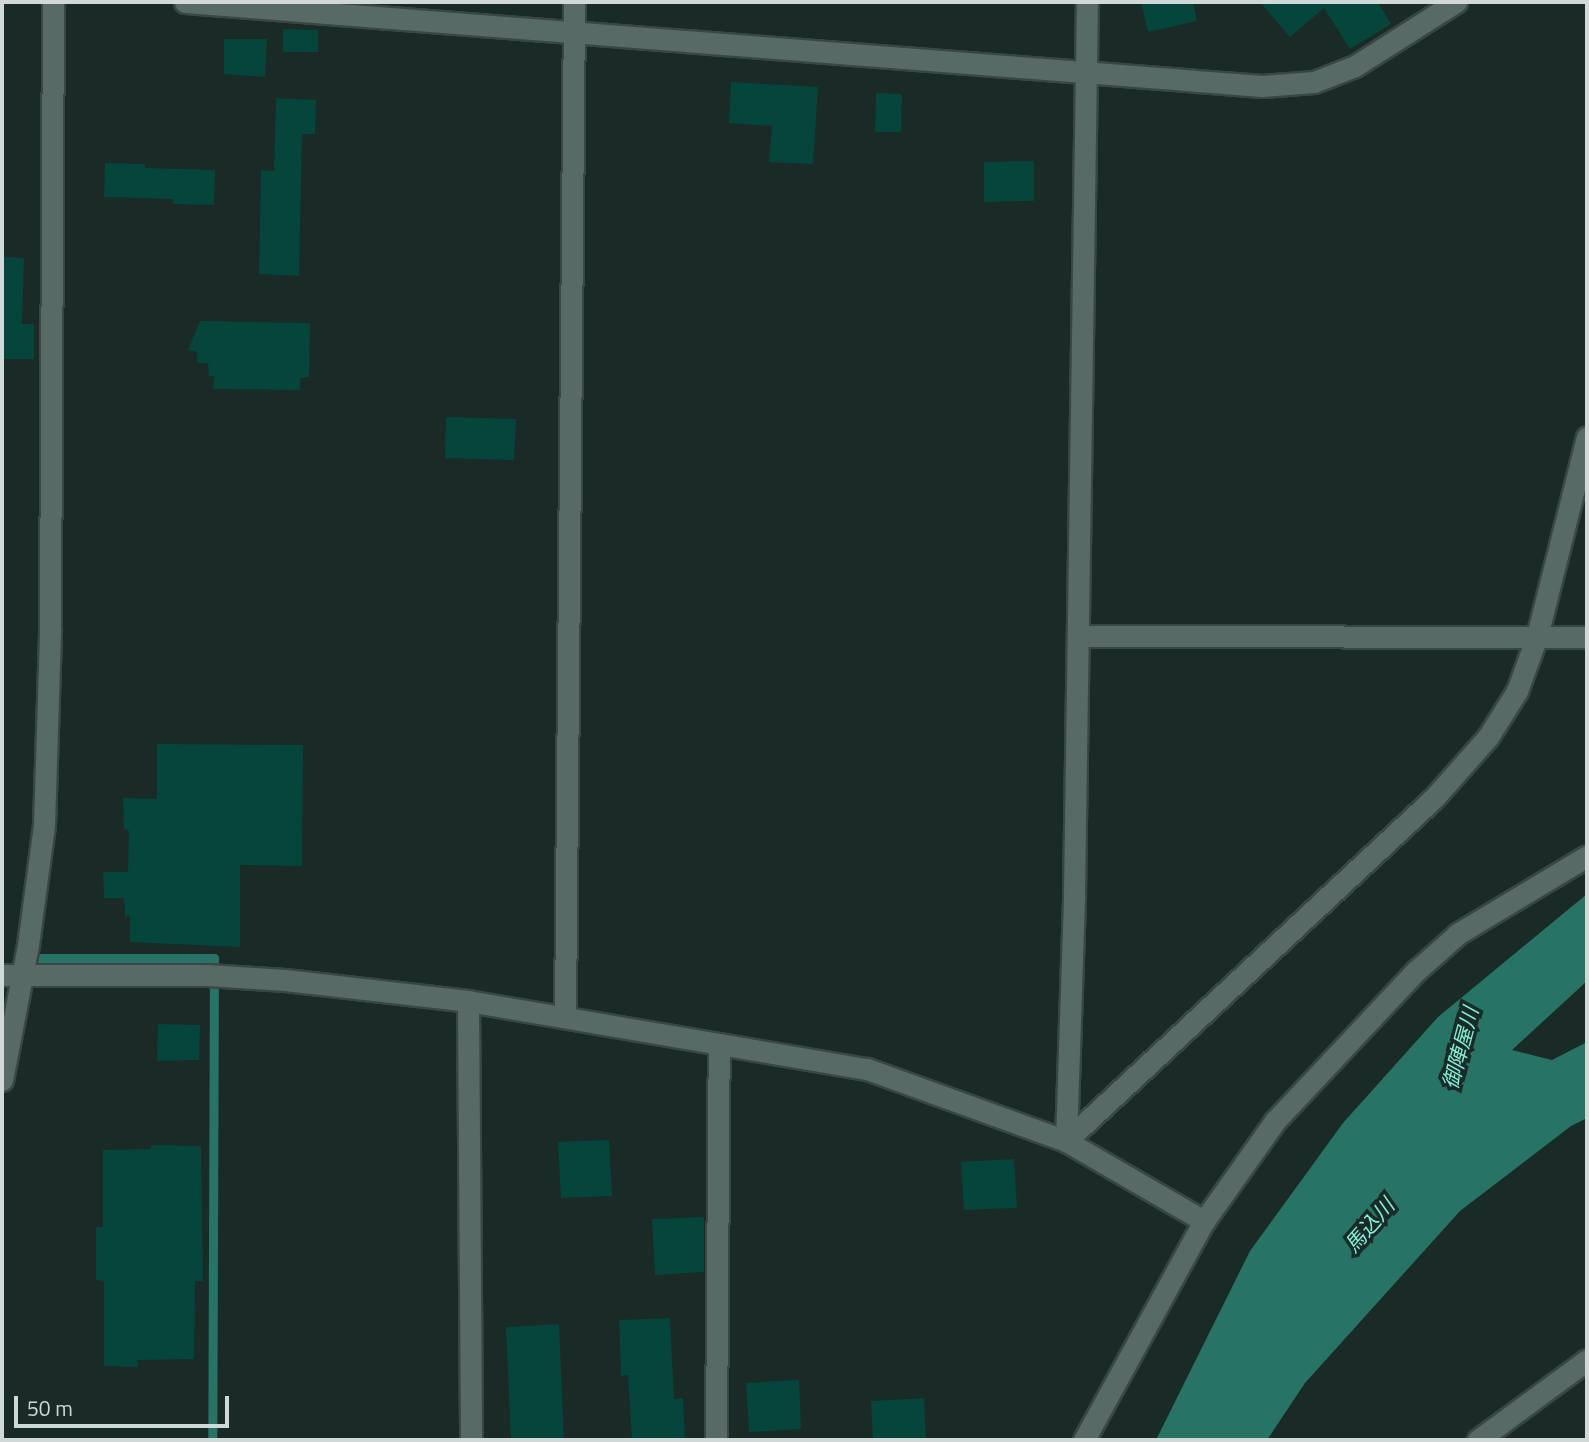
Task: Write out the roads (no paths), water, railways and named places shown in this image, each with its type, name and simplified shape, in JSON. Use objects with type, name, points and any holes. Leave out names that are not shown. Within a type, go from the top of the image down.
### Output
[{"type":"street","points":[[2,1080],[12,975],[39,877],[49,657],[53,2]]},
{"type":"street","points":[[185,2],[360,8],[574,31],[1262,86],[1301,85],[1355,66],[1457,2]]},
{"type":"street","points":[[565,1017],[575,2]]},
{"type":"street","points":[[1066,1141],[1078,636],[1087,2]]},
{"type":"street","points":[[1066,1141],[1434,798],[1488,737],[1517,691],[1537,636],[1587,437]]},
{"type":"street","points":[[1078,636],[1587,637]]},
{"type":"street","points":[[1084,1440],[1204,1220],[1275,1121],[1330,1059],[1416,971],[1459,933],[1587,856]]},
{"type":"street","points":[[12,975],[214,975],[468,1001],[883,1073],[1066,1141],[1204,1220]]},
{"type":"street","points":[[468,1001],[471,1440]]},
{"type":"street","points":[[716,1440],[719,1044]]},
{"type":"street","points":[[1478,1440],[1587,1360]]},
{"type":"water","points":[[1587,894],[1587,981],[1512,1050],[1552,1060],[1587,1042],[1587,1118],[1571,1126],[1460,1211],[1305,1383],[1267,1440],[1156,1440],[1250,1251],[1343,1123],[1438,1017]]},
{"type":"waterway","points":[[38,958],[214,958],[212,1440]]},
{"type":"water label","name":"御陣屋川","points":[[1460,1048]]},
{"type":"water label","name":"馬込川","points":[[1369,1225]]}]
